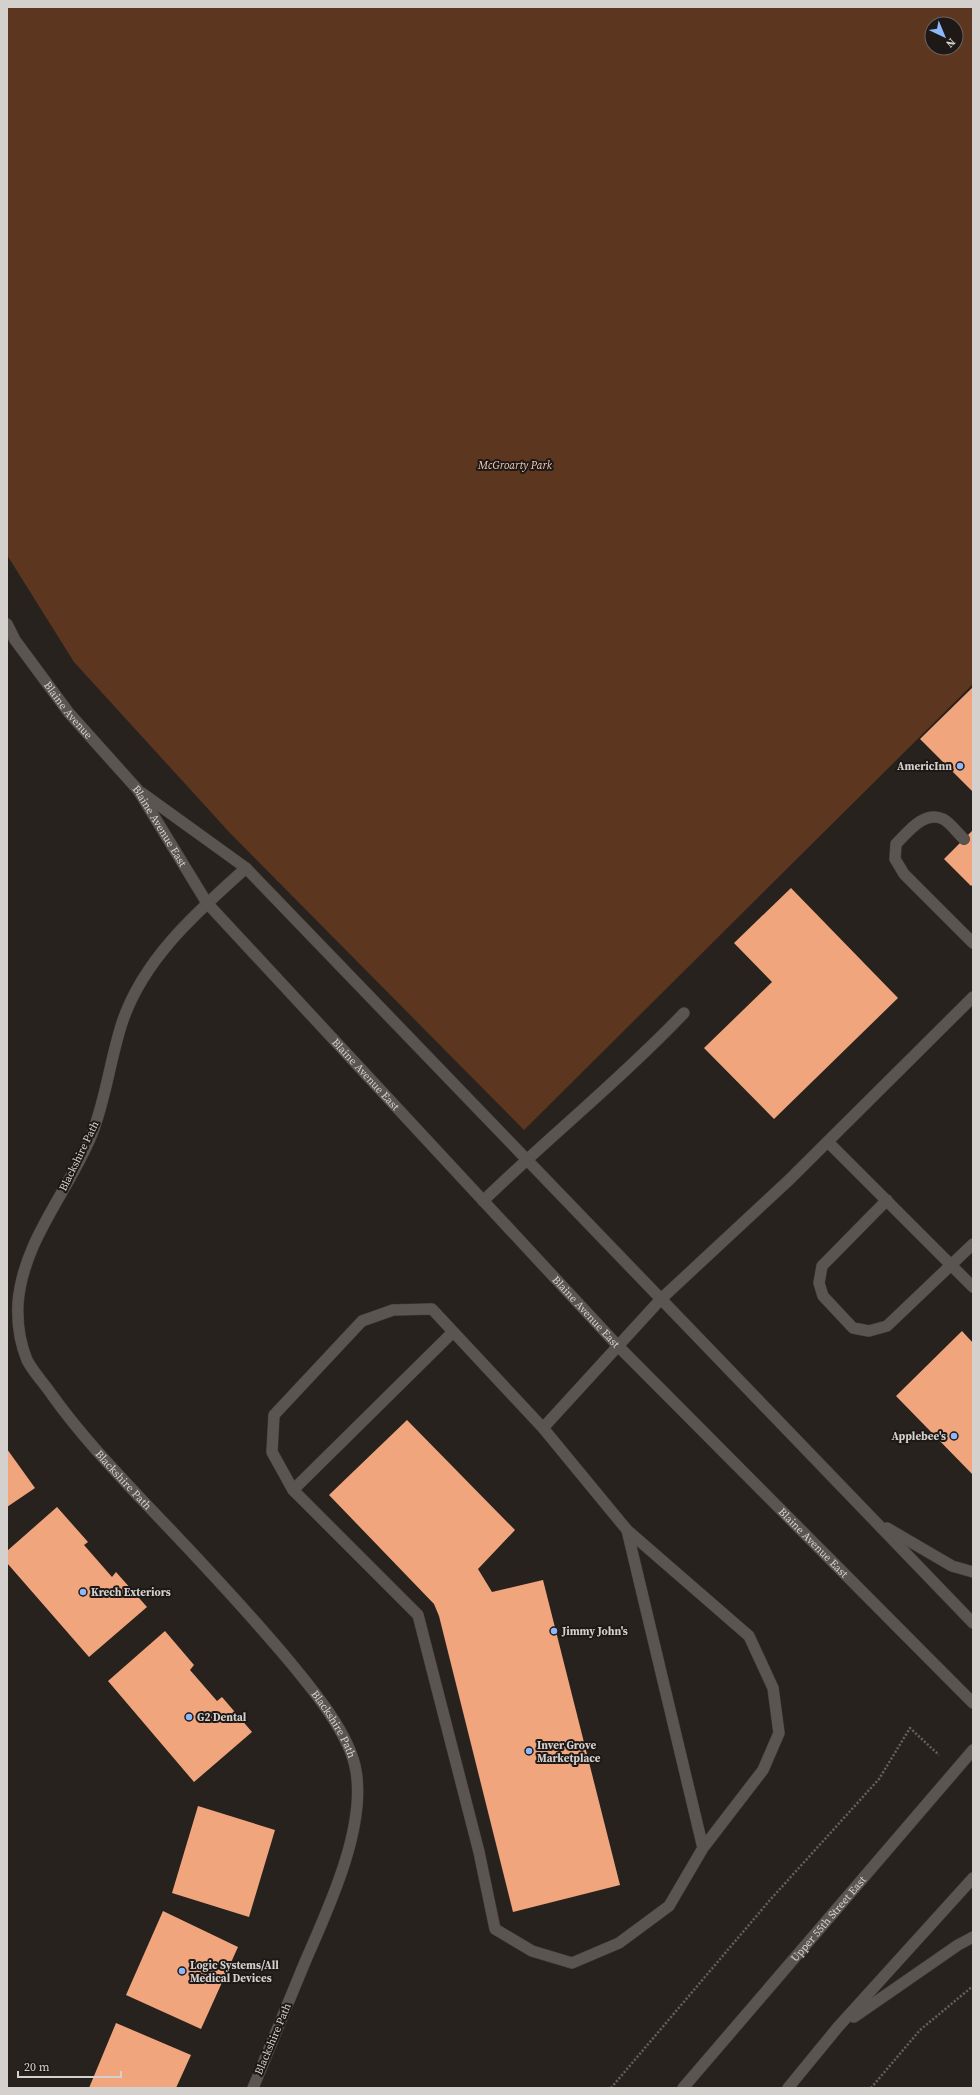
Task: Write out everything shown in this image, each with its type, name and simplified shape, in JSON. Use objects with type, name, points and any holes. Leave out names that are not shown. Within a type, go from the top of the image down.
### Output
[{"type":"street","name":"Blaine Avenue","points":[[7,624],[15,640],[69,713],[138,790]]},
{"type":"street","name":"Blaine Avenue East","points":[[138,790],[246,868],[973,1623]]},
{"type":"street","name":"Blaine Avenue East","points":[[138,790],[207,904],[618,1346],[973,1703]]},
{"type":"street","points":[[964,839],[944,819],[931,818],[918,822],[896,844],[895,859],[904,874],[973,943]]},
{"type":"street","name":"Blackshire Path","points":[[246,868],[207,904],[162,953],[140,982],[123,1023],[104,1100],[91,1137],[34,1242],[25,1269],[18,1304],[20,1335],[28,1362],[69,1419],[97,1453],[225,1586],[315,1692],[346,1741],[356,1767],[359,1796],[344,1864],[332,1901],[253,2088]]},
{"type":"street","points":[[543,1428],[661,1299],[828,1142],[973,997]]},
{"type":"street","points":[[483,1201],[526,1159],[655,1043],[684,1013]]},
{"type":"street","points":[[828,1142],[973,1287]]},
{"type":"street","points":[[887,1200],[822,1266],[819,1283],[823,1296],[853,1328],[869,1331],[887,1326],[973,1244]]},
{"type":"street","points":[[432,1309],[543,1428],[627,1530],[749,1636],[773,1688],[779,1733],[763,1770],[703,1848],[669,1906],[619,1942],[572,1963],[532,1951],[495,1929],[479,1852],[418,1615],[293,1490],[272,1452],[274,1414],[362,1321],[393,1310],[432,1309]]},
{"type":"street","points":[[293,1490],[454,1332]]},
{"type":"street","points":[[874,1520],[952,1566],[973,1572]]},
{"type":"street","points":[[627,1530],[703,1848]]},
{"type":"street","name":"Upper 55th Street East","points":[[683,2088],[973,1750]]},
{"type":"street","points":[[788,2088],[838,2028],[973,1878]]},
{"type":"street","points":[[838,2028],[958,1944],[973,1937]]},
{"type":"path","points":[[611,2088],[770,1900],[879,1778],[910,1728],[956,1770]]},
{"type":"path","points":[[871,2088],[920,2030],[973,1986]]},
{"type":"green space","name":"McGroarty Park","points":[[7,7],[973,7],[973,684],[524,1130],[230,833],[74,662],[7,555]]},
{"type":"building","name":"AmericInn","points":[[973,687],[973,792],[920,739]]},
{"type":"building","points":[[973,830],[973,884],[971,886],[944,859]]},
{"type":"building","points":[[791,888],[898,998],[774,1119],[704,1048],[772,982],[734,943]]},
{"type":"building","name":"Applebee's","points":[[962,1331],[973,1343],[973,1475],[896,1396]]},
{"type":"building","name":"Inver Grove Marketplace","points":[[407,1420],[515,1530],[478,1569],[492,1592],[543,1580],[620,1885],[513,1912],[439,1616],[434,1604],[329,1495]]},
{"type":"building","points":[[7,1449],[35,1488],[7,1507]]},
{"type":"building","name":"Krech Exteriors","points":[[57,1507],[88,1542],[84,1545],[112,1577],[116,1572],[147,1607],[89,1657],[7,1563],[7,1551]]},
{"type":"building","name":"G2 Dental","points":[[165,1631],[194,1665],[190,1670],[217,1701],[222,1697],[252,1732],[194,1782],[108,1681]]},
{"type":"building","points":[[198,1806],[275,1830],[249,1917],[172,1893]]},
{"type":"building","name":"Logic Systems/All Medical Devices","points":[[163,1911],[238,1947],[201,2029],[126,1995]]},
{"type":"building","points":[[116,2023],[191,2055],[176,2088],[89,2088]]},
{"type":"place","name":"AmericInn","points":[[960,766]]},
{"type":"place","name":"Applebee's","points":[[954,1436]]},
{"type":"place","name":"Krech Exteriors","points":[[83,1592]]},
{"type":"place","name":"Jimmy John's","points":[[554,1631]]},
{"type":"place","name":"G2 Dental","points":[[189,1717]]},
{"type":"place","name":"Inver Grove Marketplace","points":[[529,1751]]},
{"type":"place","name":"Logic Systems/All Medical Devices","points":[[182,1971]]}]
